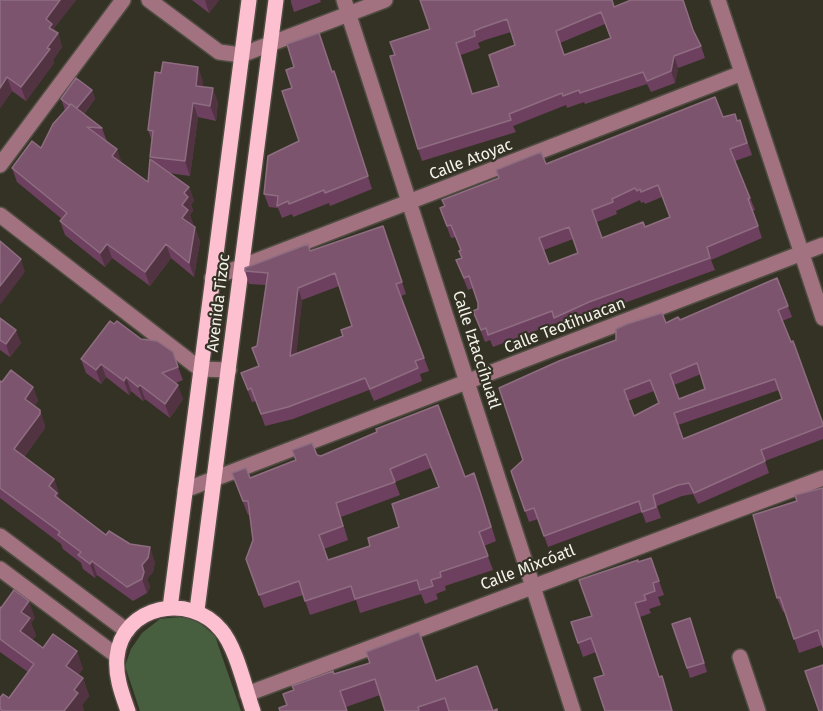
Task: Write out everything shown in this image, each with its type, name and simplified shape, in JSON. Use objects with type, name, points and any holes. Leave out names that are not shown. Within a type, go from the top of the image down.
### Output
[{"type":"main road","name":"Avenida Tizoc","points":[[170,608],[249,0]]},
{"type":"main road","name":"Avenida Tizoc","points":[[197,610],[276,0]]},
{"type":"main road","points":[[128,711],[116,673],[117,656],[127,631],[138,620],[155,610],[170,608],[197,610],[211,618],[223,632],[253,711]]},
{"type":"street","points":[[0,165],[123,0]]},
{"type":"street","points":[[149,0],[219,52],[241,55],[270,44],[346,7],[385,0]]},
{"type":"street","points":[[718,0],[823,318]]},
{"type":"street","name":"Calle Iztaccíhuatl","points":[[346,7],[573,711]]},
{"type":"street","name":"Calle Atoyac","points":[[212,278],[742,73]]},
{"type":"street","points":[[0,215],[200,369],[229,369]]},
{"type":"street","name":"Calle Teotihuacan","points":[[185,490],[823,245]]},
{"type":"street","name":"Calle Mixcóatl","points":[[247,694],[823,477]]},
{"type":"street","points":[[0,536],[127,631]]},
{"type":"street","points":[[0,569],[117,656]]},
{"type":"street","points":[[740,657],[758,711]]},
{"type":"green space","points":[[181,617],[195,619],[215,636],[241,711],[140,711],[125,666],[131,649],[142,633],[160,619]]},
{"type":"building","points":[[0,0],[60,0],[46,19],[52,24],[49,28],[58,33],[47,48],[50,49],[21,87],[7,77],[0,88]]},
{"type":"building","points":[[420,0],[612,0],[614,7],[631,0],[683,0],[701,46],[674,56],[671,71],[647,81],[643,72],[580,93],[579,90],[563,96],[562,93],[509,114],[511,120],[418,149],[390,56],[395,55],[390,42],[430,29]],"holes":[[[601,12],[611,38],[564,55],[556,31]],[[507,19],[515,45],[489,55],[499,86],[472,94],[456,43],[475,36],[474,31]]]},
{"type":"building","points":[[319,33],[332,72],[334,71],[368,176],[325,193],[324,190],[289,204],[288,201],[277,206],[278,196],[264,194],[268,156],[299,141],[282,91],[292,88],[286,70],[294,67],[287,44]]},
{"type":"building","points":[[163,62],[198,67],[196,86],[213,88],[210,106],[193,103],[185,161],[150,157],[153,131],[148,130],[155,72],[161,73]]},
{"type":"building","points":[[76,78],[92,90],[77,108],[61,99]]},
{"type":"building","points":[[715,97],[723,117],[735,114],[737,121],[740,120],[747,143],[730,149],[750,198],[748,199],[758,226],[707,247],[710,258],[589,302],[554,318],[552,311],[488,335],[486,328],[481,330],[473,311],[478,309],[478,303],[469,276],[464,278],[456,260],[462,258],[459,251],[461,250],[451,225],[447,226],[440,208],[445,206],[442,200],[499,178],[496,170],[541,152],[546,164]],"holes":[[[658,185],[670,217],[645,227],[643,222],[602,238],[592,210],[613,202],[612,199],[635,188],[637,191],[640,189],[641,192]],[[569,227],[578,253],[549,264],[539,238]]]},
{"type":"building","points":[[71,104],[102,128],[87,127],[117,149],[112,156],[148,182],[150,159],[189,187],[184,193],[188,197],[182,205],[188,210],[182,218],[195,227],[189,263],[166,244],[145,272],[107,244],[100,253],[60,221],[67,213],[12,168],[32,141],[41,148],[53,124]]},
{"type":"building","points":[[383,226],[402,282],[396,284],[424,358],[415,361],[418,368],[370,389],[365,378],[288,407],[261,414],[251,388],[248,390],[241,373],[259,366],[252,348],[257,346],[268,273],[245,271],[245,268],[308,244],[310,251]],"holes":[[[335,273],[352,326],[341,330],[343,336],[290,356],[298,288]]]},
{"type":"building","points":[[0,241],[21,259],[0,286]]},
{"type":"building","points":[[777,278],[788,306],[778,310],[791,342],[793,341],[823,426],[761,450],[765,461],[694,493],[689,483],[678,485],[653,495],[656,507],[642,512],[639,501],[544,536],[534,508],[525,511],[511,471],[523,460],[499,388],[559,361],[616,340],[616,329],[627,324],[662,313],[666,323],[678,317],[680,320]],"holes":[[[697,363],[705,389],[679,399],[670,374]],[[775,379],[782,399],[683,439],[674,413]],[[650,380],[659,403],[634,416],[624,390]]]},
{"type":"building","points":[[0,318],[16,330],[6,344],[0,340]]},
{"type":"building","points":[[110,321],[114,324],[117,321],[141,339],[157,341],[173,352],[178,367],[162,373],[178,385],[165,404],[126,377],[124,381],[101,364],[96,370],[81,359]]},
{"type":"building","points":[[11,370],[33,387],[25,399],[40,410],[40,414],[14,449],[54,479],[49,486],[57,493],[55,496],[106,535],[109,531],[130,544],[150,547],[148,558],[142,565],[144,572],[142,579],[127,587],[92,561],[90,564],[78,555],[81,552],[58,535],[60,532],[0,488],[0,381],[2,382]]},
{"type":"building","points":[[438,405],[465,477],[474,473],[491,527],[479,532],[488,556],[440,572],[441,577],[431,580],[433,586],[420,590],[417,580],[355,599],[351,586],[305,601],[299,581],[259,595],[246,559],[253,540],[248,501],[243,501],[232,473],[246,468],[250,478],[296,460],[292,450],[312,443],[317,455],[321,456],[377,432],[376,429]],"holes":[[[426,454],[439,487],[392,504],[399,527],[368,538],[370,546],[328,560],[319,535],[343,526],[336,503],[395,482],[390,469]]]},
{"type":"building","points":[[823,488],[823,647],[818,630],[794,639],[780,597],[777,598],[753,515],[797,501],[795,495]]},
{"type":"building","points":[[651,558],[659,581],[653,583],[655,591],[644,595],[646,600],[635,603],[659,677],[662,676],[672,711],[605,711],[594,678],[604,675],[591,638],[578,643],[571,622],[592,616],[579,580],[638,560],[638,562]]},
{"type":"building","points":[[14,590],[29,601],[21,612],[30,618],[20,631],[43,648],[53,634],[77,651],[66,666],[83,678],[74,690],[78,693],[64,711],[3,711],[0,709],[0,698],[3,694],[9,698],[34,664],[0,639],[0,607]]},
{"type":"building","points":[[690,618],[704,663],[687,668],[672,624]]},
{"type":"building","points":[[419,632],[436,681],[477,666],[493,711],[449,711],[445,698],[418,707],[419,711],[385,711],[375,679],[340,691],[347,711],[280,711],[279,708],[287,705],[283,694],[294,690],[292,686],[333,671],[334,674],[370,663],[366,652]]},
{"type":"building","points":[[823,665],[823,711],[819,711],[805,671]]}]
